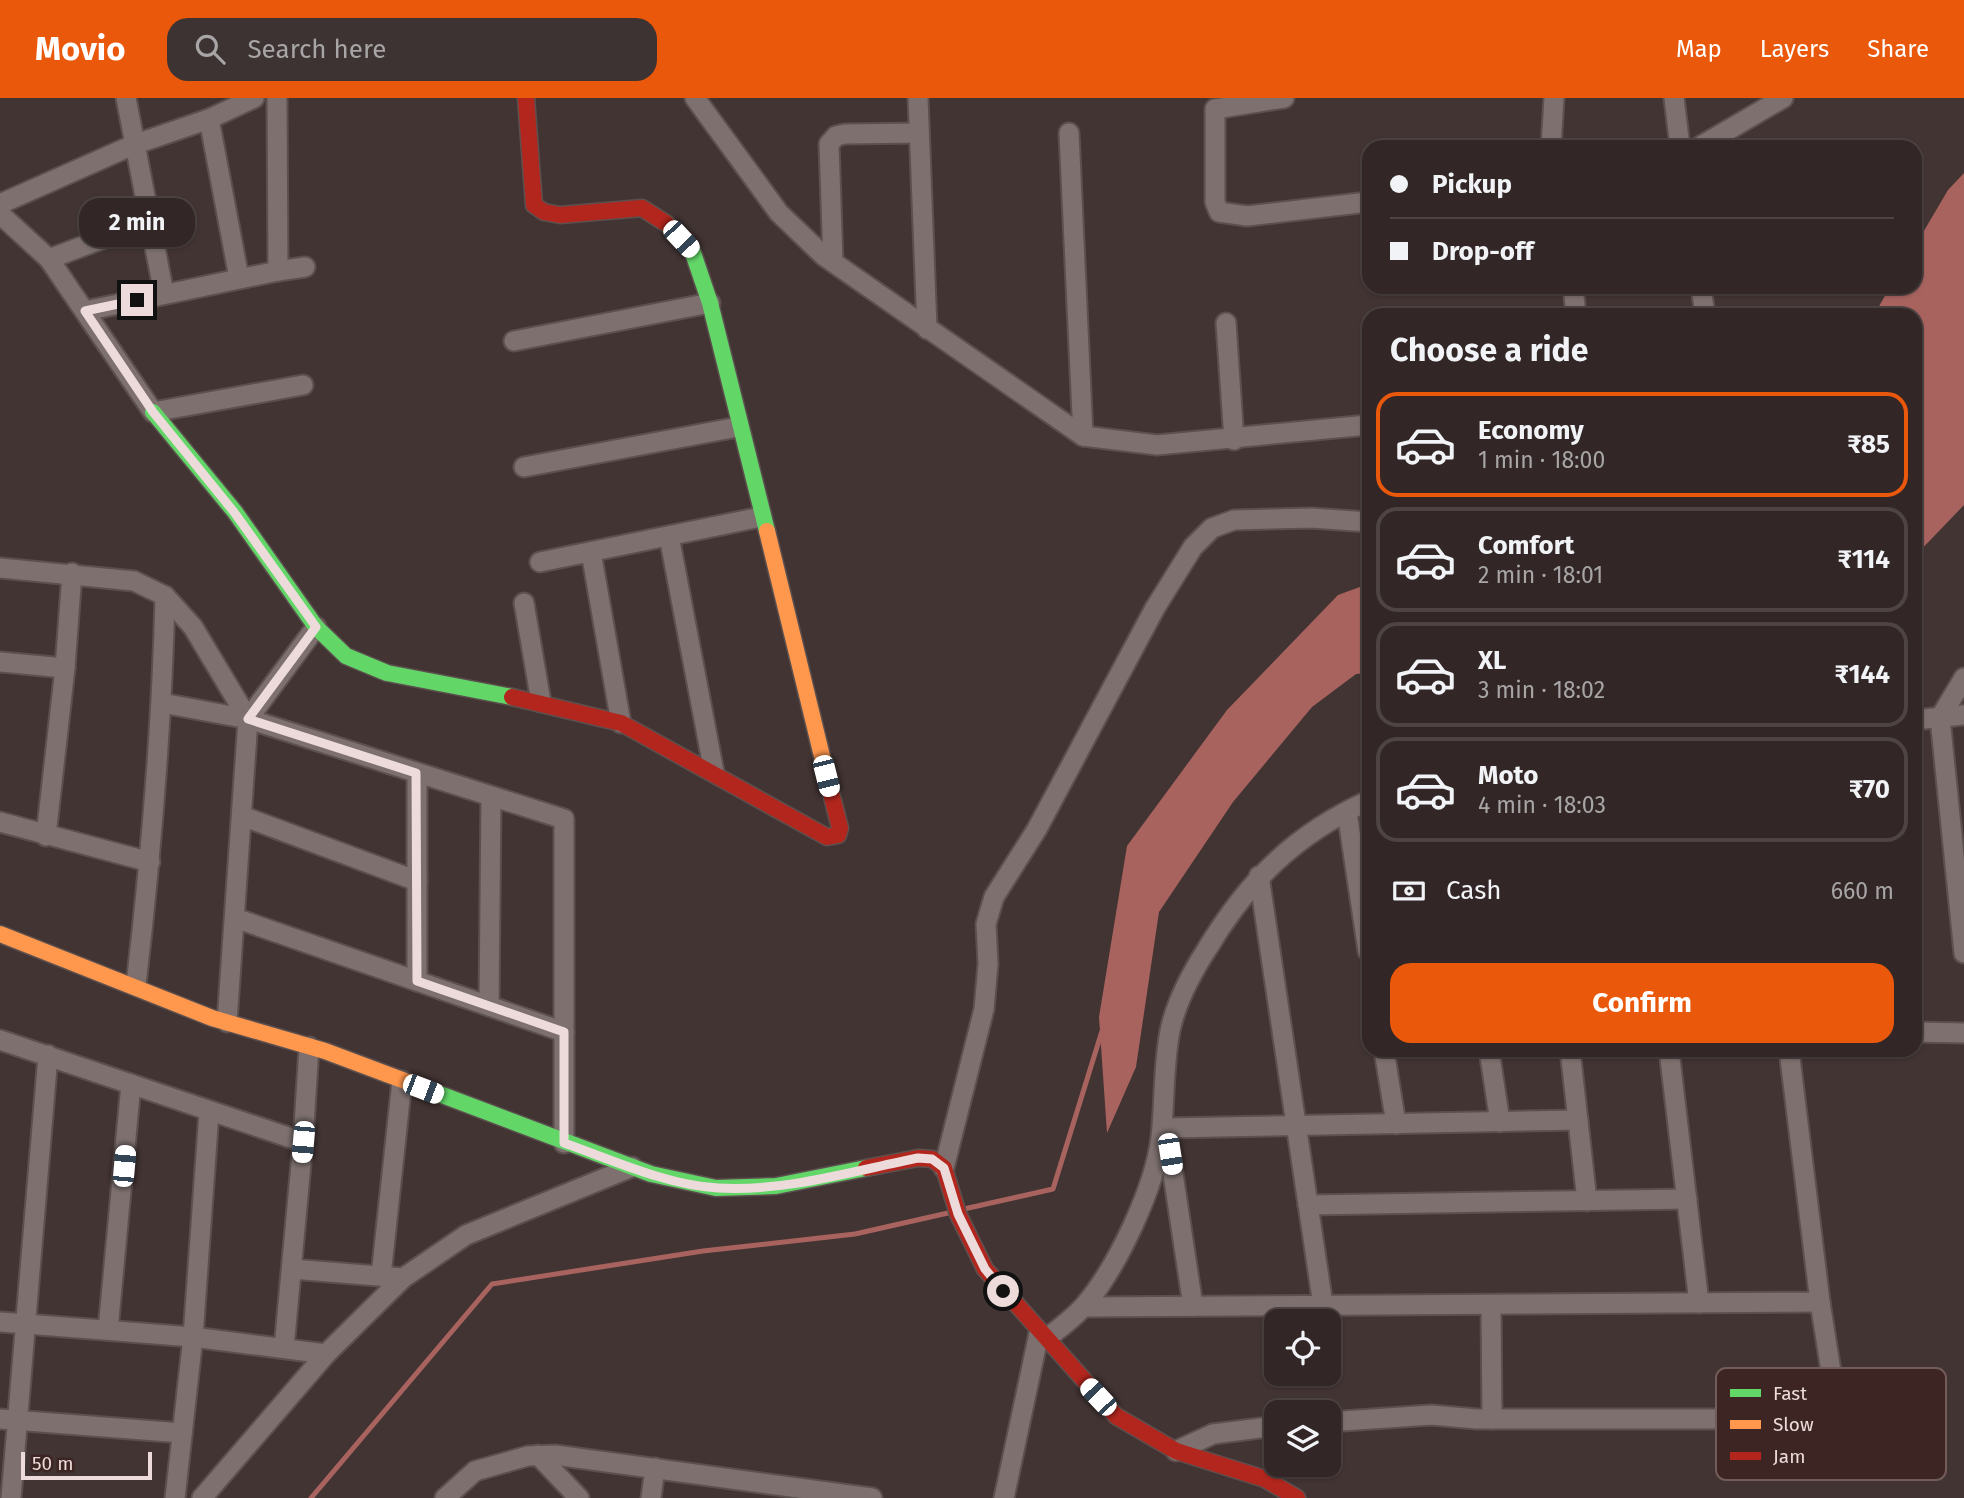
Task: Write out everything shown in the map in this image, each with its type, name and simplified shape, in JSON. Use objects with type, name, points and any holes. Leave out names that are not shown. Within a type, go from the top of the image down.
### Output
[{"type":"street","points":[[126,98],[164,294]]},
{"type":"street","points":[[0,204],[133,145],[209,119],[254,98]]},
{"type":"street","points":[[277,98],[278,271]]},
{"type":"street","points":[[0,214],[49,259],[153,412],[234,512],[316,627],[346,656],[387,673],[541,702],[621,723],[827,836],[838,835],[839,828],[738,427],[710,303],[692,250],[671,227],[642,208],[560,215],[544,212],[534,205],[526,98]]},
{"type":"street","points":[[695,98],[779,213],[833,262],[927,330],[1083,436],[1157,444],[1234,440],[1362,426]]},
{"type":"street","points":[[918,98],[927,330]]},
{"type":"street","points":[[1284,98],[1215,103],[1215,202],[1219,212],[1247,216],[1362,203]]},
{"type":"street","points":[[1551,140],[1554,98]]},
{"type":"street","points":[[1674,98],[1679,140]]},
{"type":"street","points":[[1711,140],[1783,98]]},
{"type":"street","points":[[209,119],[239,278]]},
{"type":"street","points":[[833,262],[828,144],[836,136],[845,134],[919,133]]},
{"type":"street","points":[[1069,133],[1083,436]]},
{"type":"street","points":[[49,259],[148,222]]},
{"type":"street","points":[[85,311],[239,278],[305,267]]},
{"type":"street","points":[[514,341],[710,303]]},
{"type":"street","points":[[1226,323],[1234,440]]},
{"type":"street","points":[[153,412],[303,385]]},
{"type":"street","points":[[524,467],[738,427]]},
{"type":"street","points":[[540,562],[761,517]]},
{"type":"street","points":[[1297,1498],[1265,1479],[1177,1451],[1116,1416],[985,1269],[958,1214],[944,1168],[984,1009],[988,964],[985,924],[994,897],[1037,829],[1154,608],[1193,547],[1212,528],[1234,520],[1312,518],[1362,522]]},
{"type":"street","points":[[669,536],[714,772]]},
{"type":"street","points":[[591,552],[621,723]]},
{"type":"street","points":[[0,568],[134,580],[164,596],[193,626],[248,719]]},
{"type":"street","points":[[46,836],[65,668],[72,573]]},
{"type":"street","points":[[136,985],[150,862],[162,704],[164,596]]},
{"type":"street","points":[[524,603],[541,702]]},
{"type":"street","points":[[227,1022],[248,719],[316,627]]},
{"type":"street","points":[[0,662],[65,668]]},
{"type":"street","points":[[1964,678],[1940,718],[1964,953]]},
{"type":"street","points":[[162,704],[248,719],[564,819],[564,1143]]},
{"type":"street","points":[[1922,719],[1964,715]]},
{"type":"street","points":[[416,773],[417,981]]},
{"type":"street","points":[[489,1006],[491,796]]},
{"type":"street","points":[[1004,1498],[1042,1336],[1084,1307],[1101,1284],[1147,1196],[1161,1136],[1170,1029],[1182,995],[1224,921],[1259,876],[1295,844],[1362,804]]},
{"type":"street","points":[[1347,812],[1362,894]]},
{"type":"street","points":[[242,816],[417,881]]},
{"type":"street","points":[[0,822],[150,862]]},
{"type":"street","points":[[1259,876],[1323,1305]]},
{"type":"street","points":[[235,918],[564,1032]]},
{"type":"street","points":[[0,934],[227,1022],[309,1046],[564,1143],[632,1167],[716,1188],[776,1186],[918,1158],[932,1159],[944,1168]]},
{"type":"street","points":[[1922,1032],[1964,1033]]},
{"type":"street","points":[[0,1040],[303,1142]]},
{"type":"street","points":[[284,1348],[309,1046]]},
{"type":"street","points":[[11,1498],[9,1419],[26,1324],[48,1055]]},
{"type":"street","points":[[1385,1057],[1396,1124]]},
{"type":"street","points":[[1490,1057],[1500,1122]]},
{"type":"street","points":[[1571,1057],[1587,1201]]},
{"type":"street","points":[[1670,1057],[1699,1303]]},
{"type":"street","points":[[1790,1057],[1830,1368]]},
{"type":"street","points":[[380,1276],[402,1081]]},
{"type":"street","points":[[108,1331],[131,1084]]},
{"type":"street","points":[[1162,1100],[1193,1306]]},
{"type":"street","points":[[175,1498],[193,1337],[209,1112]]},
{"type":"street","points":[[1166,1128],[1578,1120]]},
{"type":"street","points":[[202,1498],[326,1354],[403,1278],[466,1235],[632,1167]]},
{"type":"street","points":[[1308,1205],[1687,1199]]},
{"type":"street","points":[[292,1269],[403,1278]]},
{"type":"street","points":[[1084,1307],[1820,1302]]},
{"type":"street","points":[[1491,1305],[1492,1419]]},
{"type":"street","points":[[0,1322],[193,1337],[326,1354]]},
{"type":"street","points":[[1341,1421],[1431,1415],[1492,1419],[1716,1419]]},
{"type":"street","points":[[9,1419],[182,1433]]},
{"type":"street","points":[[1177,1451],[1213,1434],[1264,1428]]},
{"type":"street","points":[[538,1455],[574,1496]]},
{"type":"street","points":[[445,1498],[475,1471],[538,1455],[873,1498]]},
{"type":"street","points":[[651,1498],[655,1468]]},
{"type":"shaded area","points":[[1964,173],[1964,505],[1922,549],[1922,308],[1878,308],[1886,294],[1922,294],[1922,234],[1948,190]]},
{"type":"shaded area","points":[[1362,586],[1362,674],[1356,674],[1312,707],[1233,802],[1159,912],[1136,1067],[1107,1133],[1099,1017],[1127,846],[1227,710],[1338,595]]},
{"type":"waterway","points":[[964,1209],[1053,1189],[1102,1031]]},
{"type":"waterway","points":[[311,1498],[492,1284],[703,1251],[855,1234],[948,1213]]},
{"type":"traffic: fast","points":[[667,224],[692,250],[710,303],[767,531]]},
{"type":"traffic: fast","points":[[153,412],[235,512],[316,627],[346,656],[387,673],[512,697]]},
{"type":"traffic: fast","points":[[421,1087],[651,1174],[716,1188],[776,1186],[866,1168]]},
{"type":"traffic: slow","points":[[767,531],[830,789]]},
{"type":"traffic: slow","points":[[0,934],[212,1018],[325,1051],[421,1087]]},
{"type":"traffic: jam","points":[[526,98],[534,205],[544,212],[560,215],[642,208],[667,224]]},
{"type":"traffic: jam","points":[[512,697],[621,723],[827,837],[838,835],[840,828],[830,789]]},
{"type":"traffic: jam","points":[[866,1168],[918,1158],[932,1159],[944,1168],[958,1214],[985,1269],[1116,1416],[1176,1451],[1265,1479],[1297,1498]]},
{"type":"route","points":[[137,300],[85,311],[153,412],[234,512],[316,627],[248,719],[416,773],[417,981],[564,1032],[564,1143],[651,1174],[716,1188],[776,1186],[918,1158],[932,1159],[944,1168],[958,1214],[985,1269],[1003,1291]]}]
